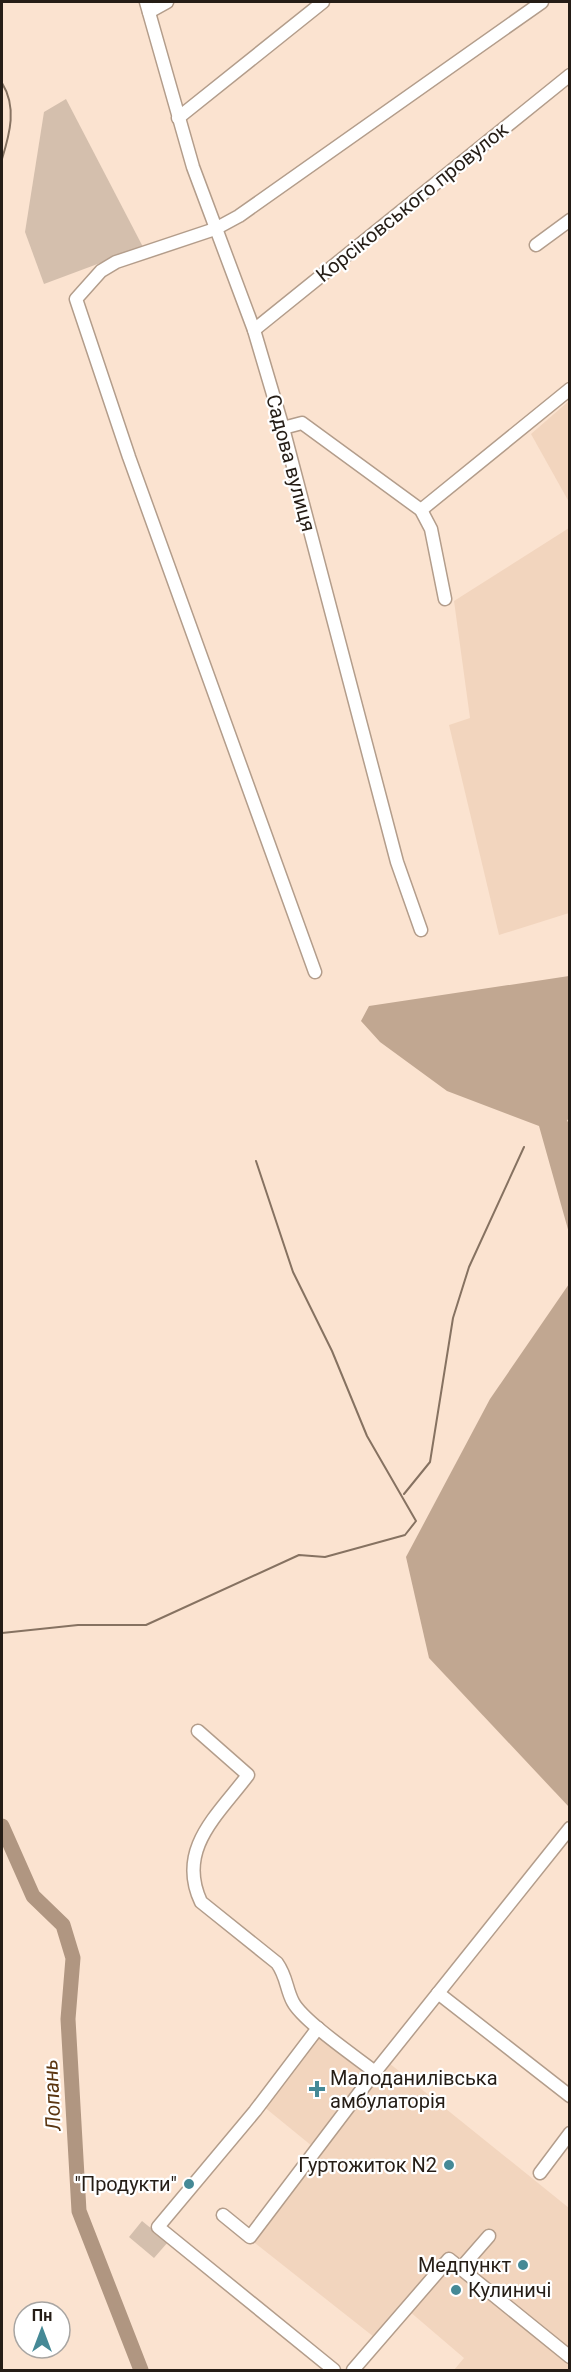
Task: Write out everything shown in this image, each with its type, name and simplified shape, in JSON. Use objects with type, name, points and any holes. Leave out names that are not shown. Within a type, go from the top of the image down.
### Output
[{"type":"street","points":[[148,7],[167,2]]},
{"type":"street","points":[[178,118],[323,2]]},
{"type":"street","points":[[315,972],[121,435],[76,299],[101,271],[116,262],[215,229],[239,216],[542,2]]},
{"type":"street","name":"Садова вулиця","points":[[148,7],[178,118],[215,229],[255,330],[397,862],[421,930]]},
{"type":"street","name":"Корсіковського провулок","points":[[255,330],[570,75]]},
{"type":"street","points":[[536,245],[570,220]]},
{"type":"street","points":[[421,510],[570,389]]},
{"type":"street","points":[[283,428],[302,423],[421,510],[431,529],[445,600]]},
{"type":"street","points":[[198,1731],[248,1775],[208,1824],[191,1868],[194,1887],[201,1902],[277,1963],[286,1976],[293,2002],[318,2028],[375,2072]]},
{"type":"street","points":[[223,2215],[250,2237],[375,2072],[570,1828]]},
{"type":"street","points":[[438,1994],[570,2096]]},
{"type":"street","points":[[318,2028],[255,2111],[158,2227],[334,2370]]},
{"type":"street","points":[[540,2173],[570,2133]]},
{"type":"street","points":[[460,2268],[489,2236]]},
{"type":"street","points":[[353,2370],[448,2259],[570,2357]]},
{"type":"shaded area","points":[[66,99],[143,247],[44,284],[25,232],[44,112]]},
{"type":"shaded area","points":[[569,401],[569,502],[531,434]]},
{"type":"shaded area","points":[[569,528],[569,913],[499,935],[449,725],[470,718],[454,601]]},
{"type":"shaded area","points":[[569,976],[570,1119],[567,1120],[570,1127],[569,1233],[539,1126],[447,1091],[380,1042],[361,1021],[369,1006]]},
{"type":"shaded area","points":[[569,1284],[569,1807],[429,1658],[406,1557],[490,1399]]},
{"type":"shaded area","name":"Малоданилівська амбулаторія","points":[[322,2033],[371,2073],[312,2146],[263,2106]]},
{"type":"shaded area","points":[[389,2063],[569,2208],[569,2370],[454,2370],[464,2358],[402,2305],[374,2337],[251,2240]]},
{"type":"shaded area","points":[[142,2221],[168,2242],[154,2258],[129,2237]]},
{"type":"waterway","points":[[2,83],[7,92],[11,111],[2,159]]},
{"type":"waterway","points":[[404,1494],[430,1462],[453,1318],[469,1267],[524,1147]]},
{"type":"waterway","points":[[2,1633],[78,1625],[146,1625],[299,1555],[325,1557],[405,1535],[416,1521],[367,1436],[332,1351],[293,1272],[256,1161]]},
{"type":"waterway","name":"Лопань","points":[[2,1826],[33,1896],[63,1925],[73,1958],[68,2019],[79,2211],[141,2370]]},
{"type":"place","name":"Малоданилівська амбулаторія","points":[[317,2089]]},
{"type":"place","name":"Гуртожиток N2","points":[[449,2165]]},
{"type":"place","name":"\"Продукти\"","points":[[189,2184]]},
{"type":"place","name":"Медпункт","points":[[523,2265]]},
{"type":"place","name":"Кулиничі","points":[[456,2290]]}]
